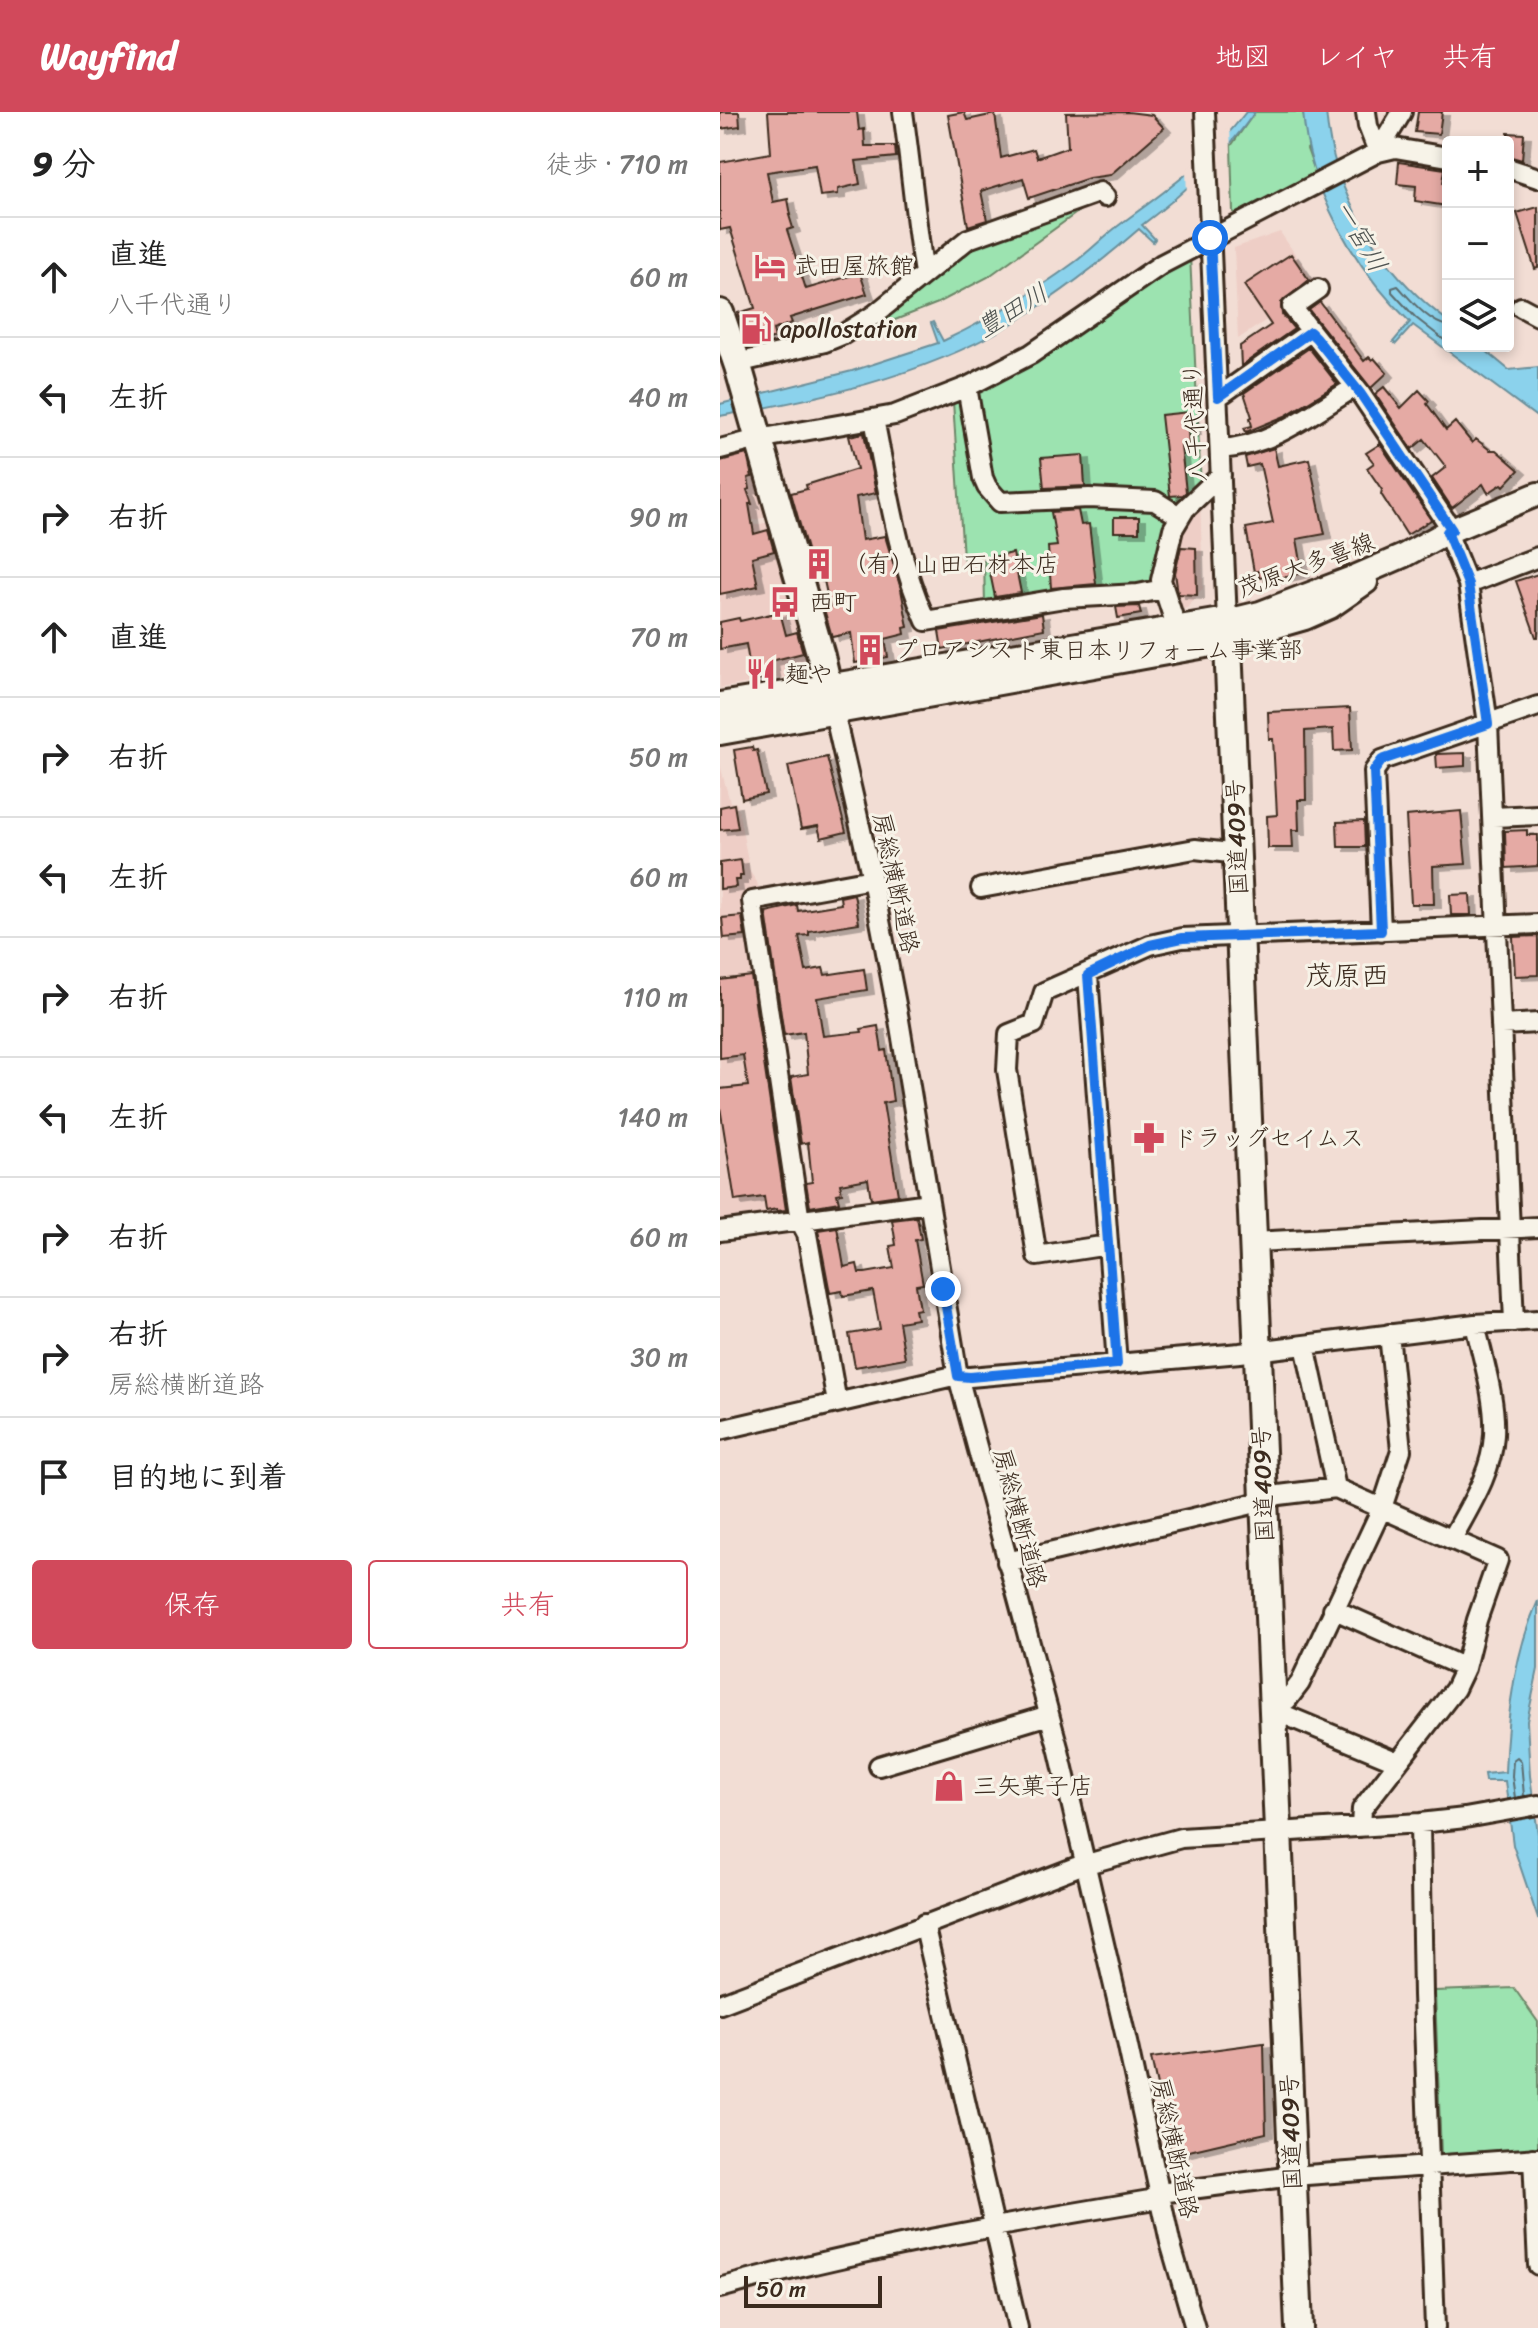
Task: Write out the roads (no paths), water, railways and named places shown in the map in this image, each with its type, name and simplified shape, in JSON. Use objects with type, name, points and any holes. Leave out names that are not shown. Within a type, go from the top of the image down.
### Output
[{"type":"highway","points":[[720,313],[738,367],[831,700]]},
{"type":"highway","points":[[720,731],[831,700],[1177,629],[1228,630]]},
{"type":"highway","points":[[720,706],[831,700],[1228,630]]},
{"type":"highway","name":"国道409号","points":[[1228,630],[1299,2328]]},
{"type":"main road","name":"茂原大多喜線","points":[[1228,630],[1305,618],[1330,607],[1403,556],[1450,531],[1538,494]]},
{"type":"street","points":[[903,112],[913,180],[914,217],[924,273]]},
{"type":"street","name":"八千代通り","points":[[1205,112],[1228,630]]},
{"type":"street","points":[[1366,112],[1376,154]]},
{"type":"street","points":[[1376,154],[1402,112]]},
{"type":"street","points":[[720,449],[757,436],[874,419],[912,410],[967,387],[1031,354],[1210,230],[1280,203],[1376,154],[1395,148],[1442,156]]},
{"type":"street","points":[[1514,170],[1538,178]]},
{"type":"street","points":[[738,367],[842,335],[874,315],[975,236],[1100,192],[1105,197]]},
{"type":"street","points":[[1318,289],[1292,307],[1355,387],[1450,531],[1468,584],[1488,724],[1514,1322]]},
{"type":"street","points":[[1218,397],[1310,332]]},
{"type":"street","points":[[967,387],[983,478],[1000,502],[1089,498],[1155,501],[1179,516]]},
{"type":"street","points":[[1220,449],[1242,448],[1265,440],[1355,387]]},
{"type":"street","points":[[874,419],[895,528],[911,588],[926,621],[1064,598],[1138,594],[1163,589]]},
{"type":"street","points":[[1177,629],[1161,580],[1173,529],[1179,516],[1221,475]]},
{"type":"street","points":[[1468,584],[1538,557]]},
{"type":"street","name":"房総横断道路","points":[[831,700],[872,879],[899,1020],[958,1376],[1049,1715],[1183,2291],[1195,2328]]},
{"type":"street","points":[[1381,931],[1374,771],[1382,760],[1538,706]]},
{"type":"street","points":[[1493,817],[1538,815]]},
{"type":"street","points":[[981,888],[1195,849],[1238,854]]},
{"type":"street","points":[[837,1403],[807,1234],[800,1221],[752,901],[872,879]]},
{"type":"street","points":[[1108,1245],[1037,1256],[1007,1070],[1009,1034],[1034,1024],[1044,992],[1150,945],[1182,938],[1538,924]]},
{"type":"street","points":[[1088,975],[1117,1364]]},
{"type":"street","points":[[1501,1025],[1538,1023]]},
{"type":"street","points":[[720,1231],[929,1203]]},
{"type":"street","points":[[1254,1242],[1538,1227]]},
{"type":"street","points":[[720,1430],[958,1376],[1259,1352],[1475,1324],[1538,1320]]},
{"type":"street","points":[[1452,1539],[1489,1463],[1494,1437],[1493,1411],[1475,1324]]},
{"type":"street","points":[[1273,1710],[1287,1700],[1300,1683],[1382,1508],[1401,1450],[1389,1334]]},
{"type":"street","points":[[1305,1345],[1336,1488]]},
{"type":"street","points":[[1007,1562],[1279,1495],[1336,1488],[1498,1560],[1477,1620],[1465,1668],[1455,1689],[1362,1809],[1361,1827]]},
{"type":"street","points":[[1333,1609],[1465,1668]]},
{"type":"street","points":[[1273,1710],[1398,1762]]},
{"type":"street","points":[[879,1766],[1049,1715]]},
{"type":"street","points":[[720,2004],[1085,1865],[1181,1838],[1420,1823],[1538,1805]]},
{"type":"street","points":[[1420,1823],[1435,2328]]},
{"type":"street","points":[[924,1924],[1018,2328]]},
{"type":"street","points":[[720,2288],[783,2270],[994,2226],[1150,2200],[1160,2193],[1293,2176],[1536,2158],[1538,2265]]},
{"type":"water","name":"豊田川","points":[[1246,112],[1255,112],[1217,159],[1189,187],[1142,225],[1155,239],[1153,242],[1139,229],[1075,281],[1006,327],[939,360],[903,373],[830,394],[720,416],[720,404],[852,371],[938,343],[933,322],[943,341],[994,315],[1075,262],[1170,187],[1201,161]]},
{"type":"water","name":"一宮川","points":[[1303,112],[1326,112],[1339,173],[1350,202],[1382,255],[1402,279],[1442,316],[1442,347],[1413,325],[1396,344],[1393,342],[1410,322],[1370,277],[1337,225],[1314,170]]},
{"type":"water","name":"一宮川","points":[[1449,352],[1487,352],[1509,370],[1538,367],[1538,418]]},
{"type":"water","points":[[1538,1601],[1538,1669],[1527,1721],[1538,1834],[1538,1919],[1513,1845],[1505,1781],[1485,1781],[1484,1774],[1505,1772],[1513,1685],[1523,1642]]},
{"type":"place","name":"武田屋旅館","points":[[770,266]]},
{"type":"place","name":"apollostation","points":[[756,329]]},
{"type":"place","name":"（有）山田石材本店","points":[[819,564]]},
{"type":"place","name":"西町","points":[[785,602]]},
{"type":"place","name":"プロアシスト東日本リフォーム事業部","points":[[870,650]]},
{"type":"place","name":"麺や","points":[[761,674]]},
{"type":"place","name":"ドラッグセイムス","points":[[1149,1138]]},
{"type":"place","name":"三矢菓子店","points":[[949,1786]]},
{"type":"district","name":"茂原西","points":[[1347,975]]}]
